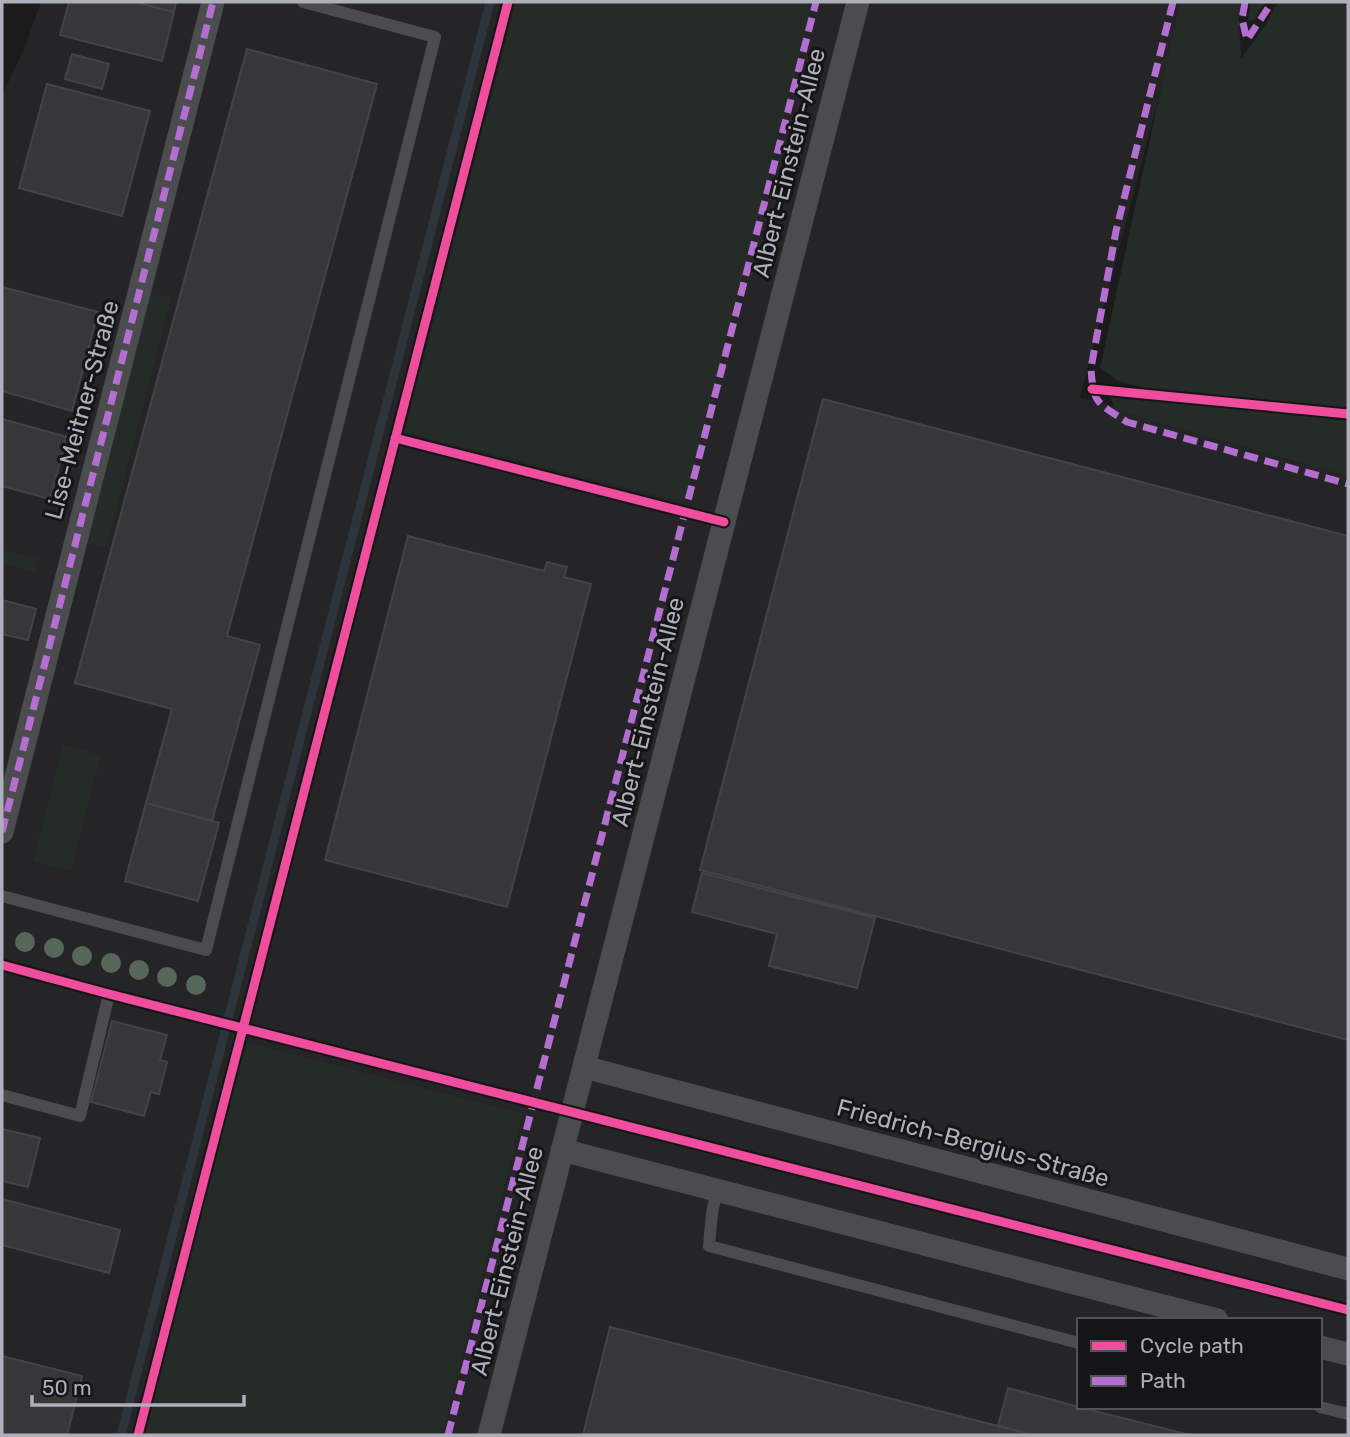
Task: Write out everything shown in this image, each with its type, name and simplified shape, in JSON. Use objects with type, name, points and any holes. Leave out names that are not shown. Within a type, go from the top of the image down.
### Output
[{"type":"street","name":"Lise-Meitner-Straße","points":[[2,832],[214,2]]},
{"type":"street","name":"Albert-Einstein-Allee","points":[[489,1435],[858,2]]},
{"type":"street","name":"Friedrich-Bergius-Straße","points":[[584,1068],[1348,1269]]},
{"type":"street","points":[[562,1150],[1209,1318]]},
{"type":"street","points":[[1322,1347],[1348,1354]]},
{"type":"lane","points":[[2,896],[206,950],[435,37],[303,2]]},
{"type":"lane","points":[[2,1095],[80,1116],[109,994]]},
{"type":"lane","points":[[717,1190],[709,1246],[1077,1342]]},
{"type":"lane","points":[[1322,1408],[1348,1414]]},
{"type":"shaded area","points":[[41,2],[1184,2],[1080,397],[1348,470],[1348,1435],[2,1435],[2,96]]},
{"type":"shaded area","points":[[516,2],[814,2],[684,502],[405,432]]},
{"type":"shaded area","points":[[1180,2],[1241,2],[1241,59],[1278,2],[1348,2],[1348,409],[1162,392],[1118,381],[1100,368]]},
{"type":"shaded area","points":[[1251,2],[1265,2],[1254,21],[1248,20]]},
{"type":"shaded area","points":[[151,294],[171,298],[107,547],[87,543]]},
{"type":"shaded area","points":[[1110,395],[1348,418],[1348,476],[1115,410]]},
{"type":"shaded area","points":[[2,550],[38,559],[35,572],[2,563]]},
{"type":"shaded area","points":[[63,745],[101,755],[71,871],[33,861]]},
{"type":"shaded area","points":[[244,1042],[523,1113],[442,1435],[145,1435]]},
{"type":"building","points":[[69,2],[134,2],[174,12],[162,61],[60,35]]},
{"type":"building","points":[[134,2],[176,2],[174,12]]},
{"type":"building","points":[[247,49],[377,84],[227,636],[260,645],[212,821],[146,803],[172,709],[75,683]]},
{"type":"building","points":[[72,54],[109,64],[102,89],[65,79]]},
{"type":"building","points":[[47,84],[150,111],[122,216],[19,188]]},
{"type":"building","points":[[2,287],[98,312],[72,411],[2,391]]},
{"type":"building","points":[[823,399],[1348,536],[1348,1040],[700,870]]},
{"type":"building","points":[[2,419],[67,437],[50,499],[2,486]]},
{"type":"building","points":[[408,536],[544,571],[547,562],[567,567],[564,577],[591,584],[507,907],[325,860]]},
{"type":"building","points":[[2,600],[36,609],[28,640],[2,634]]},
{"type":"building","points":[[146,803],[219,823],[198,901],[125,881]]},
{"type":"building","points":[[702,873],[875,918],[857,988],[769,966],[777,934],[692,912]]},
{"type":"building","points":[[112,1021],[167,1035],[160,1060],[167,1062],[159,1094],[151,1092],[144,1116],[91,1102]]},
{"type":"building","points":[[2,1129],[40,1138],[28,1187],[2,1181]]},
{"type":"building","points":[[2,1199],[120,1230],[109,1273],[2,1245]]},
{"type":"building","points":[[610,1327],[998,1426],[1033,1435],[583,1435]]},
{"type":"building","points":[[2,1356],[82,1376],[67,1435],[2,1435]]},
{"type":"building","points":[[1008,1388],[1077,1406],[1077,1409],[1087,1409],[1190,1435],[1033,1435],[998,1426]]},
{"type":"waterway","points":[[121,1435],[490,2]]},
{"type":"marked path","points":[[2,832],[213,2]]},
{"type":"marked path","points":[[448,1435],[816,2]]},
{"type":"marked path","points":[[1173,2],[1116,231],[1091,368],[1093,389],[1103,406],[1127,422],[1348,484]]},
{"type":"marked path","points":[[1245,2],[1242,19],[1247,40],[1272,2]]},
{"type":"cycle path","points":[[138,1435],[508,2]]},
{"type":"cycle path","points":[[1092,389],[1348,414]]},
{"type":"cycle path","points":[[395,438],[724,522]]},
{"type":"cycle path","points":[[2,965],[1348,1310]]}]
